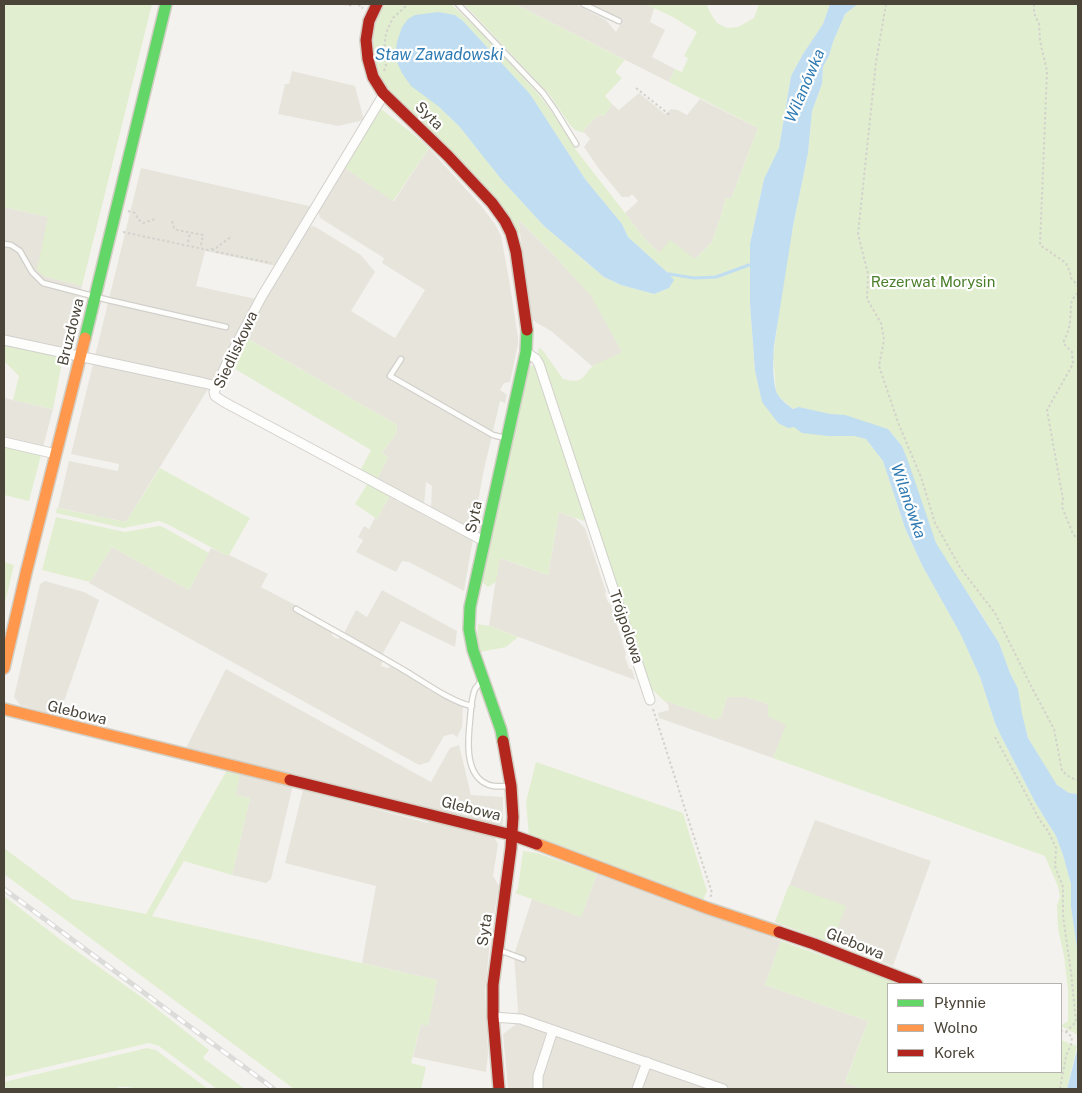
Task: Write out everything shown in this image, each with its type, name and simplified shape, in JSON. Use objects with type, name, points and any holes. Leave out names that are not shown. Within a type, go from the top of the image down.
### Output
[{"type":"street","name":"Bruzdowa","points":[[4,668],[166,4]]},
{"type":"street","name":"Syta","points":[[377,4],[372,11],[366,42],[367,60],[373,77],[384,94],[450,158],[488,199],[508,226],[516,252],[527,334],[526,352],[470,607],[469,629],[473,650],[501,730],[511,786],[512,835],[493,985],[493,1017],[499,1089]]},
{"type":"street","name":"Siedliskowa","points":[[384,94],[262,296],[230,356],[214,392],[224,402],[484,541]]},
{"type":"street","points":[[4,340],[216,386]]},
{"type":"street","name":"Trójpolowa","points":[[526,352],[536,359],[539,364],[650,700]]},
{"type":"street","points":[[4,442],[56,454]]},
{"type":"street","name":"Glebowa","points":[[4,709],[512,835],[707,908],[814,944],[914,983]]},
{"type":"street","points":[[493,1017],[521,1019],[723,1089]]},
{"type":"street","points":[[538,1089],[538,1076],[553,1030]]},
{"type":"street","points":[[637,1089],[647,1062]]},
{"type":"lane","points":[[458,4],[543,93],[576,144]]},
{"type":"lane","points":[[583,4],[618,20]]},
{"type":"lane","points":[[4,244],[11,245],[20,251],[32,272],[43,283],[226,327]]},
{"type":"lane","points":[[401,359],[390,376],[493,435],[506,438]]},
{"type":"lane","points":[[296,609],[455,700],[472,706]]},
{"type":"lane","points":[[483,679],[476,688],[472,706],[468,754],[474,771],[484,782],[492,786],[511,786]]},
{"type":"lane","points":[[498,950],[523,959]]},
{"type":"path","points":[[344,4],[354,6]]},
{"type":"path","points":[[382,73],[386,67],[384,50],[388,27],[393,18],[407,4]]},
{"type":"path","points":[[886,4],[876,62],[858,234],[868,274],[867,300],[881,323],[884,340],[879,366],[899,425],[921,477],[935,523],[961,569],[995,613],[1054,729],[1062,770],[1071,778],[1078,780]]},
{"type":"path","points":[[1034,4],[1034,13],[1039,24],[1040,41],[1047,71],[1040,245],[1066,263],[1070,272],[1070,278],[1078,286]]},
{"type":"path","points":[[636,88],[671,116]]},
{"type":"path","points":[[128,211],[135,213],[143,223],[155,219]]},
{"type":"path","points":[[172,221],[176,229],[203,236],[201,245]]},
{"type":"path","points":[[123,232],[277,264]]},
{"type":"path","points":[[188,242],[190,233]]},
{"type":"path","points":[[212,250],[232,236]]},
{"type":"path","points":[[1078,293],[1072,298],[1071,319],[1063,343],[1072,352],[1073,364],[1047,410],[1064,499],[1062,507],[1073,534],[1078,539]]},
{"type":"path","points":[[650,700],[712,893],[707,908]]},
{"type":"path","points":[[996,737],[1018,782],[1048,831],[1056,848],[1055,866],[1063,887],[1063,916],[1076,1022],[1066,1032]]},
{"type":"path","points":[[1060,1089],[1066,1056],[1072,1037],[1062,1031]]},
{"type":"shaded area","points":[[515,4],[575,4],[606,20],[616,32],[623,19],[590,4],[645,4],[654,8],[650,22],[665,30],[652,57],[675,69],[669,82]]},
{"type":"shaded area","points":[[292,71],[355,86],[364,120],[338,126],[278,114],[285,84],[289,84]]},
{"type":"shaded area","points":[[639,93],[665,114],[671,109],[678,110],[687,115],[700,99],[758,128],[731,199],[726,198],[712,242],[695,259],[659,253],[644,238],[625,213],[638,201],[632,194],[629,197],[622,197],[584,147],[590,139],[583,131],[596,117],[604,116],[612,104],[619,110]]},
{"type":"shaded area","points":[[429,148],[482,207],[495,224],[501,236],[518,338],[510,382],[504,383],[500,390],[507,395],[505,403],[500,401],[483,474],[473,530],[431,508],[432,486],[426,482],[424,505],[377,479],[388,458],[382,453],[396,434],[397,425],[247,338],[253,329],[251,324],[309,227],[314,226],[361,255],[375,272],[351,311],[395,338],[425,290],[382,263],[384,258],[320,218],[318,211],[345,168],[394,201]]},
{"type":"shaded area","points":[[141,168],[313,207],[276,266],[205,251],[196,286],[256,299],[208,389],[126,522],[58,508],[69,461],[118,471],[119,464],[71,454]]},
{"type":"shaded area","points":[[4,207],[48,217],[44,276],[82,286],[67,349],[4,335]]},
{"type":"shaded area","points":[[518,219],[592,296],[622,352],[592,366],[551,331],[532,320]]},
{"type":"shaded area","points":[[4,398],[53,409],[41,455],[4,447]]},
{"type":"shaded area","points":[[390,495],[396,498],[396,501],[405,503],[425,514],[425,516],[435,521],[438,520],[473,539],[464,591],[409,562],[402,561],[396,572],[356,552],[363,540],[358,537],[364,526],[369,529],[375,518],[377,519]]},
{"type":"shaded area","points":[[559,512],[575,518],[585,528],[626,654],[625,657],[635,680],[489,626],[499,558],[548,575]]},
{"type":"shaded area","points":[[112,547],[189,590],[211,548],[268,574],[261,587],[297,606],[295,611],[332,632],[334,637],[338,639],[340,637],[382,661],[381,666],[387,668],[392,666],[429,690],[463,707],[462,727],[457,737],[453,734],[444,736],[429,762],[419,765],[89,583]]},
{"type":"shaded area","points":[[45,581],[84,592],[99,600],[59,716],[20,705],[14,697],[40,584]]},
{"type":"shaded area","points":[[382,590],[457,631],[455,647],[401,621],[382,655],[344,633],[356,610],[367,617]]},
{"type":"shaded area","points":[[226,669],[431,782],[450,748],[459,745],[471,795],[503,797],[503,826],[498,827],[185,750]]},
{"type":"shaded area","points":[[727,697],[746,697],[768,704],[787,725],[773,758],[659,718],[658,713],[669,710],[668,704],[663,700],[715,719],[721,717]]},
{"type":"shaded area","points":[[240,772],[293,785],[271,879],[266,883],[232,875],[250,798],[235,795]]},
{"type":"shaded area","points":[[303,790],[428,823],[430,819],[494,837],[498,844],[493,876],[499,886],[491,931],[485,991],[488,1054],[486,1072],[413,1057],[421,1024],[428,1025],[437,980],[362,963],[376,886],[285,863]]},
{"type":"shaded area","points":[[815,820],[931,861],[893,966],[851,950],[852,948],[832,943],[775,922]]},
{"type":"shaded area","points":[[597,874],[781,941],[765,985],[868,1021],[845,1082],[863,1089],[508,1089],[503,1034],[515,1025],[518,1010],[514,955],[532,899],[581,917]]},
{"type":"green space","points":[[4,4],[152,4],[82,286],[44,276],[37,270],[48,217],[4,207]]},
{"type":"green space","points":[[385,4],[451,4],[483,34],[539,95],[561,124],[576,150],[644,238],[659,253],[670,240],[695,259],[712,242],[726,198],[731,199],[758,128],[669,82],[675,69],[682,72],[688,58],[684,56],[697,32],[673,17],[645,4],[706,4],[717,23],[727,28],[738,27],[754,18],[759,4],[830,4],[823,24],[791,76],[779,148],[764,179],[750,244],[750,304],[755,371],[762,401],[778,423],[828,436],[854,436],[866,439],[883,461],[905,528],[922,565],[960,633],[980,677],[1000,734],[1035,802],[1056,836],[1063,855],[1071,884],[1071,907],[1078,955],[1078,1035],[1062,1027],[1068,1021],[1068,990],[1064,956],[1058,929],[1057,905],[1060,897],[1058,887],[1045,856],[773,758],[786,725],[768,716],[768,704],[746,697],[727,697],[721,717],[715,720],[663,700],[650,687],[538,353],[539,347],[563,379],[575,381],[581,379],[596,364],[622,352],[591,296],[519,220],[520,235],[475,177],[389,90],[382,80],[374,58],[373,36],[375,25]],"holes":[[[449,14],[455,15],[463,21],[530,94],[585,179],[622,224],[628,237],[669,274],[673,280],[669,288],[654,294],[621,285],[604,277],[544,226],[501,179],[459,126],[438,106]]]},
{"type":"green space","points":[[464,4],[515,4],[625,60],[615,72],[622,78],[605,96],[612,104],[604,116],[596,117],[583,131],[584,133],[575,130],[549,94]]},
{"type":"green space","name":"Rezerwat Morysin","points":[[858,4],[1078,4],[1078,794],[1069,793],[1057,785],[1034,749],[1028,737],[1021,713],[1018,689],[999,643],[936,543],[902,446],[888,429],[799,407],[793,409],[778,396],[776,391],[773,357],[781,290],[808,153],[812,111],[822,84],[823,67],[845,14]]},
{"type":"green space","points":[[381,109],[429,148],[393,201],[345,168]]},
{"type":"green space","points":[[245,337],[397,425],[396,434],[382,453],[388,458],[377,479],[360,471],[371,450],[230,366]]},
{"type":"green space","points":[[4,344],[63,357],[53,409],[13,400],[19,376],[4,361]]},
{"type":"green space","points":[[533,365],[587,522],[559,512],[548,575],[500,558],[496,582],[488,587],[482,582],[496,508],[498,509],[529,367]]},
{"type":"green space","points":[[4,447],[41,455],[29,501],[4,495]]},
{"type":"green space","points":[[160,468],[250,518],[229,555],[159,521],[123,528],[56,513],[57,508],[126,522]]},
{"type":"green space","points":[[368,483],[390,495],[377,519],[355,504]]},
{"type":"green space","points":[[56,517],[125,532],[159,526],[209,553],[189,590],[112,547],[90,582],[42,570]]},
{"type":"green space","points":[[4,562],[14,565],[4,607]]},
{"type":"green space","points":[[478,624],[518,637],[506,647],[480,652],[477,639]]},
{"type":"green space","points":[[536,762],[683,813],[707,891],[703,900],[529,836],[526,802]]},
{"type":"green space","points":[[227,770],[240,772],[236,795],[250,798],[232,875],[184,861],[152,916],[437,980],[428,1026],[421,1024],[411,1063],[426,1067],[421,1089],[294,1089],[4,874],[4,848],[72,899],[146,914]]},
{"type":"green space","points":[[523,851],[537,853],[597,874],[581,917],[515,893],[518,888]]},
{"type":"green space","points":[[789,885],[846,906],[832,943],[775,922]]},
{"type":"green space","points":[[4,896],[61,940],[147,1001],[209,1050],[203,1058],[245,1089],[217,1089],[159,1046],[149,1043],[4,1077]]},
{"type":"green space","points":[[781,941],[900,983],[887,983],[887,1073],[1062,1073],[1062,1040],[1077,1046],[1067,1089],[863,1089],[845,1083],[868,1021],[765,985]]},
{"type":"green space","points":[[147,1048],[156,1050],[208,1089],[135,1089],[119,1087],[113,1089],[4,1089],[4,1082]]},
{"type":"water","name":"Wilanówka","points":[[830,4],[858,4],[845,14],[823,67],[822,84],[812,111],[808,153],[793,226],[774,346],[773,371],[776,390],[781,399],[793,409],[799,407],[830,414],[845,415],[888,429],[902,446],[936,543],[999,643],[1018,689],[1028,738],[1057,785],[1069,793],[1078,794],[1078,955],[1071,907],[1071,884],[1056,836],[1035,802],[1000,734],[980,677],[960,633],[922,565],[905,528],[883,461],[866,439],[854,436],[802,433],[794,427],[788,428],[778,423],[762,402],[755,371],[750,304],[750,244],[764,179],[779,148],[791,76],[823,24]]},
{"type":"water","name":"Staw Zawadowski","points":[[438,12],[455,15],[463,21],[530,94],[585,179],[622,224],[628,237],[674,280],[669,288],[654,294],[621,285],[604,277],[544,226],[501,179],[459,126],[438,106],[411,86],[396,60],[397,42],[402,27],[408,19],[415,15]]},
{"type":"water","points":[[1078,1048],[1078,1089],[1067,1089],[1076,1054]]},
{"type":"waterway","points":[[669,274],[694,278],[716,277],[753,265]]},
{"type":"railway","points":[[4,889],[274,1089]]},
{"type":"traffic: fast","points":[[85,338],[166,4]]},
{"type":"traffic: fast","points":[[503,741],[501,730],[473,650],[469,629],[470,607],[526,352],[527,330]]},
{"type":"traffic: slow","points":[[4,668],[85,338]]},
{"type":"traffic: slow","points":[[4,709],[290,780]]},
{"type":"traffic: slow","points":[[537,844],[707,908],[779,932]]},
{"type":"traffic: jam","points":[[377,4],[369,21],[366,40],[368,59],[373,77],[383,93],[448,156],[492,203],[505,221],[511,233],[516,252],[527,330]]},
{"type":"traffic: jam","points":[[499,1089],[493,1017],[493,985],[511,848],[513,817],[511,786],[503,741]]},
{"type":"traffic: jam","points":[[290,780],[512,835],[537,844]]},
{"type":"traffic: jam","points":[[779,932],[914,983]]}]
